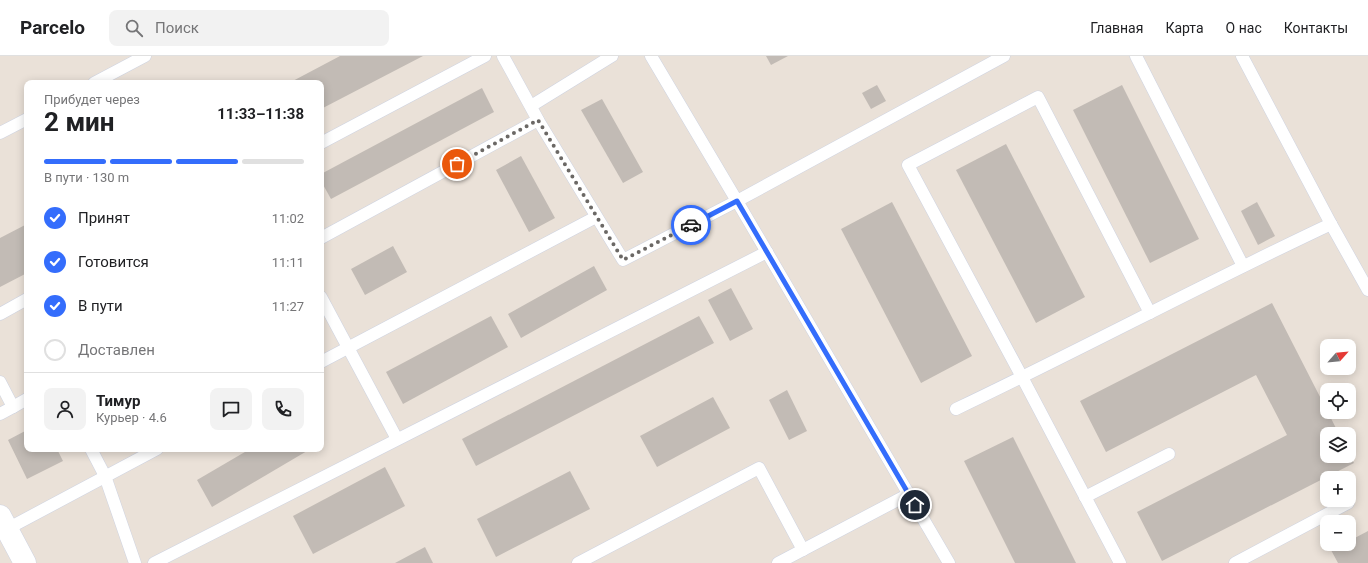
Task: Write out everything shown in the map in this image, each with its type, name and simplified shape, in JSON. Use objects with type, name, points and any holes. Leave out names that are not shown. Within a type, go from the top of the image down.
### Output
[{"type":"street","points":[[3,522],[25,563]]},
{"type":"lane","points":[[100,80],[144,56]]},
{"type":"lane","points":[[324,141],[485,56]]},
{"type":"lane","points":[[503,56],[538,120],[623,260],[737,201],[1004,56]]},
{"type":"lane","points":[[530,106],[612,56]]},
{"type":"lane","points":[[650,56],[737,201],[949,563]]},
{"type":"lane","points":[[1136,56],[1243,266]]},
{"type":"lane","points":[[1242,56],[1331,224],[1368,290]]},
{"type":"lane","points":[[1120,563],[908,165],[1038,97],[1150,313]]},
{"type":"lane","points":[[324,236],[538,120]]},
{"type":"lane","points":[[0,133],[24,121]]},
{"type":"lane","points":[[324,360],[596,216]]},
{"type":"lane","points":[[956,409],[1243,266],[1331,224]]},
{"type":"lane","points":[[154,563],[767,252]]},
{"type":"lane","points":[[0,314],[24,301]]},
{"type":"lane","points":[[324,303],[397,439]]},
{"type":"lane","points":[[0,382],[13,407]]},
{"type":"lane","points":[[0,414],[24,401]]},
{"type":"lane","points":[[93,452],[106,476],[135,563]]},
{"type":"lane","points":[[3,522],[106,476],[151,452]]},
{"type":"lane","points":[[1085,497],[1169,454]]},
{"type":"lane","points":[[578,563],[759,468],[803,550]]},
{"type":"lane","points":[[778,563],[908,494]]},
{"type":"lane","points":[[1235,563],[1340,507]]},
{"type":"building","points":[[340,56],[423,56],[324,107],[324,80],[295,80]]},
{"type":"building","points":[[766,56],[788,56],[771,65]]},
{"type":"building","points":[[877,85],[886,101],[871,109],[862,93]]},
{"type":"building","points":[[1122,85],[1199,239],[1150,263],[1073,110]]},
{"type":"building","points":[[482,88],[494,112],[331,199],[324,186],[324,172]]},
{"type":"building","points":[[602,99],[643,172],[623,183],[581,110]]},
{"type":"building","points":[[1006,144],[1085,297],[1036,323],[956,170]]},
{"type":"building","points":[[521,156],[555,218],[529,232],[496,170]]},
{"type":"building","points":[[892,202],[972,356],[921,383],[841,229]]},
{"type":"building","points":[[1257,202],[1275,236],[1258,245],[1241,211]]},
{"type":"building","points":[[24,226],[24,275],[0,287],[0,238]]},
{"type":"building","points":[[393,246],[407,272],[365,295],[351,269]]},
{"type":"building","points":[[594,266],[607,290],[521,338],[508,314]]},
{"type":"building","points":[[731,288],[753,329],[730,341],[708,300]]},
{"type":"building","points":[[1272,303],[1320,397],[1320,419],[1331,419],[1335,427],[1320,427],[1320,463],[1354,463],[1338,471],[1320,471],[1320,480],[1162,561],[1137,512],[1287,435],[1256,375],[1106,452],[1080,401]]},
{"type":"building","points":[[491,316],[508,347],[403,404],[386,372]]},
{"type":"building","points":[[699,316],[714,343],[476,466],[462,439]]},
{"type":"building","points":[[787,390],[807,431],[789,440],[769,400]]},
{"type":"building","points":[[713,397],[730,428],[657,467],[640,436]]},
{"type":"building","points":[[24,432],[24,452],[58,452],[63,461],[27,479],[8,440]]},
{"type":"building","points":[[1013,437],[1076,563],[1015,563],[964,461]]},
{"type":"building","points":[[245,452],[305,452],[212,507],[197,480]]},
{"type":"building","points":[[385,467],[405,506],[313,554],[293,516]]},
{"type":"building","points":[[570,471],[590,509],[496,557],[477,519]]},
{"type":"building","points":[[1368,531],[1368,563],[1338,563],[1332,551],[1356,551],[1356,537]]},
{"type":"building","points":[[425,547],[433,563],[395,563]]},
{"type":"way so far","points":[[457,164],[538,120],[623,260],[691,225]]},
{"type":"route","points":[[691,225],[737,201],[915,505]]}]
